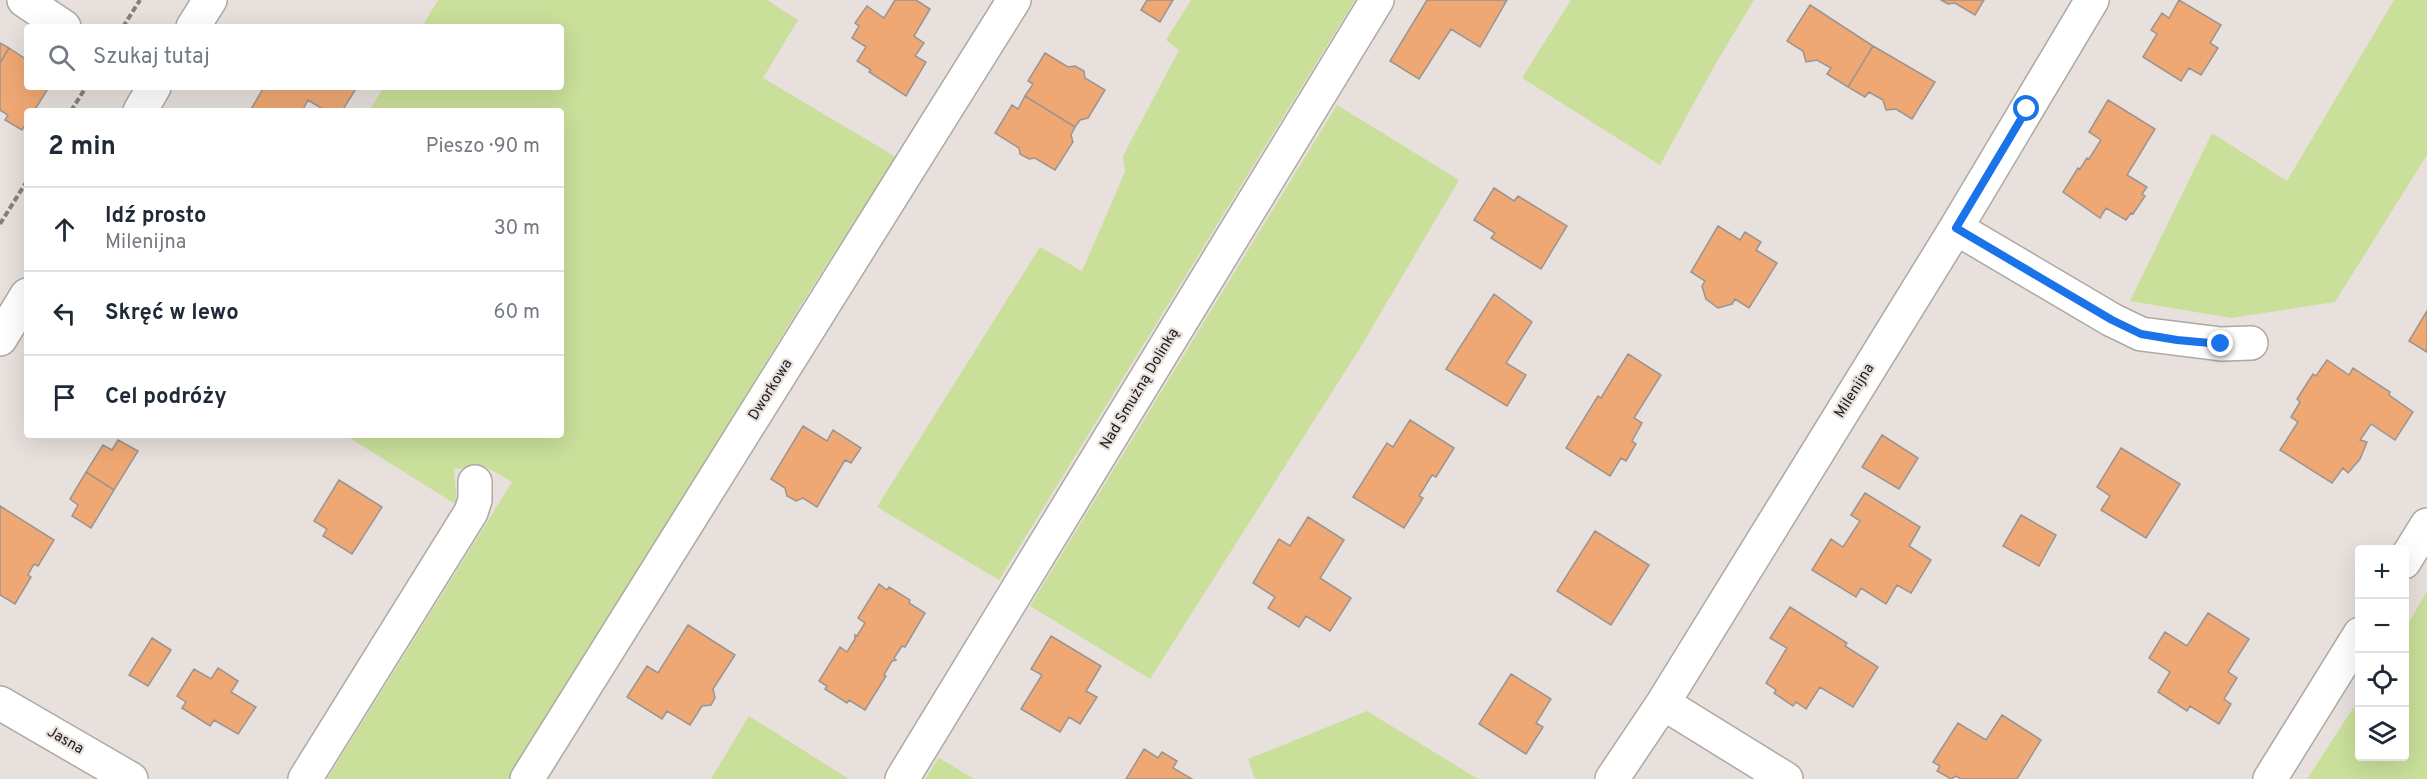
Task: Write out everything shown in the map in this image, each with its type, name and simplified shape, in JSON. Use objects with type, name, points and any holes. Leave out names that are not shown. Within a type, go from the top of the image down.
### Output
[{"type":"street","points":[[24,0],[60,24]]},
{"type":"street","points":[[195,24],[210,0]]},
{"type":"street","name":"Dworkowa","points":[[527,779],[1014,0]]},
{"type":"street","name":"Nad Smużną Dolinką","points":[[902,779],[1377,0]]},
{"type":"street","name":"Milenijna","points":[[1612,779],[1663,703],[1956,228],[2092,0]]},
{"type":"street","points":[[142,108],[152,90]]},
{"type":"street","points":[[1956,228],[2112,320],[2141,334],[2221,344],[2251,343]]},
{"type":"street","points":[[0,339],[24,300]]},
{"type":"street","points":[[305,779],[471,512],[475,500],[475,482]]},
{"type":"street","points":[[2409,554],[2427,525]]},
{"type":"street","points":[[2270,779],[2355,642]]},
{"type":"street","name":"Jasna","points":[[0,703],[130,779]]},
{"type":"street","points":[[1663,703],[1786,779]]},
{"type":"path","points":[[125,24],[140,0]]},
{"type":"path","points":[[73,108],[84,90]]},
{"type":"path","points":[[0,224],[24,186]]},
{"type":"green space","points":[[438,0],[767,0],[798,20],[763,78],[896,157],[809,292],[510,779],[327,779],[512,482],[486,467],[454,469],[457,505],[350,438],[564,438],[564,108],[371,108],[382,90],[564,90],[564,24],[424,24]]},
{"type":"green space","points":[[1191,0],[1355,0],[999,580],[877,507],[1040,247],[1082,271],[1125,172],[1123,156],[1179,50],[1166,40]]},
{"type":"green space","points":[[1571,0],[1754,0],[1716,63],[1660,165],[1522,78]]},
{"type":"green space","points":[[2394,0],[2427,0],[2427,155],[2335,302],[2231,318],[2130,301],[2212,133],[2287,181]]},
{"type":"green space","points":[[1337,105],[1459,180],[1360,348],[1150,679],[1030,606]]},
{"type":"green space","points":[[2427,591],[2427,779],[2307,779],[2355,705],[2355,761],[2409,761],[2409,622]]},
{"type":"green space","points":[[1367,711],[1478,779],[1255,779],[1248,759]]},
{"type":"green space","points":[[749,716],[849,779],[711,779]]},
{"type":"green space","points":[[939,758],[974,779],[925,779]]},
{"type":"building","points":[[895,0],[916,0],[930,9],[914,36],[924,43],[915,56],[926,62],[906,96],[869,72],[871,70],[857,61],[866,47],[852,38],[859,26],[855,23],[867,6],[884,18]]},
{"type":"building","points":[[1147,0],[1173,0],[1160,22],[1141,10]]},
{"type":"building","points":[[1427,0],[1507,0],[1480,47],[1451,29],[1419,79],[1390,61]]},
{"type":"building","points":[[1941,0],[1984,0],[1975,15],[1955,3],[1948,4]]},
{"type":"building","points":[[2179,0],[2221,25],[2210,43],[2218,48],[2201,75],[2189,68],[2181,81],[2143,57],[2157,34],[2151,30],[2162,13],[2169,18]]},
{"type":"building","points":[[1810,5],[1873,46],[1848,87],[1827,74],[1831,68],[1817,60],[1806,62],[1803,51],[1787,41]]},
{"type":"building","points":[[0,43],[9,48],[0,63]]},
{"type":"building","points":[[1873,46],[1935,82],[1912,119],[1896,109],[1886,110],[1883,100],[1869,92],[1865,97],[1848,87]]},
{"type":"building","points":[[9,48],[24,58],[24,90],[47,90],[36,108],[24,108],[22,130],[5,120],[8,115],[0,110],[0,63]]},
{"type":"building","points":[[1045,53],[1068,67],[1075,66],[1084,71],[1085,78],[1105,90],[1088,118],[1080,120],[1075,127],[1025,96],[1033,84],[1028,81]]},
{"type":"building","points":[[262,90],[355,90],[344,108],[321,108],[308,100],[304,108],[252,108]]},
{"type":"building","points":[[1025,96],[1075,127],[1071,135],[1073,142],[1055,170],[1035,158],[1029,159],[1020,154],[1019,148],[995,133],[1012,105],[1018,109]]},
{"type":"building","points":[[2108,100],[2155,129],[2127,175],[2147,187],[2142,194],[2145,196],[2126,220],[2106,208],[2100,218],[2063,192],[2078,168],[2080,169],[2087,158],[2089,159],[2101,140],[2089,132]]},
{"type":"building","points":[[1494,188],[1514,201],[1518,196],[1567,226],[1541,269],[1491,238],[1495,233],[1474,220]]},
{"type":"building","points":[[1718,226],[1740,240],[1745,232],[1761,242],[1756,250],[1777,263],[1749,308],[1735,299],[1732,304],[1718,308],[1706,299],[1702,286],[1705,281],[1691,272]]},
{"type":"building","points":[[1494,294],[1532,322],[1506,363],[1526,375],[1507,406],[1446,369]]},
{"type":"building","points":[[2427,311],[2427,352],[2409,341]]},
{"type":"building","points":[[1628,354],[1661,375],[1634,418],[1642,423],[1632,441],[1636,444],[1626,461],[1621,458],[1610,476],[1566,448],[1598,396],[1601,398]]},
{"type":"building","points":[[2327,360],[2349,375],[2353,368],[2390,392],[2389,395],[2413,412],[2395,440],[2371,424],[2360,440],[2367,442],[2360,459],[2348,473],[2343,468],[2332,483],[2280,450],[2298,422],[2291,417],[2300,402],[2297,399],[2313,374],[2316,376]]},
{"type":"building","points":[[1410,420],[1454,448],[1436,477],[1432,475],[1419,496],[1423,498],[1404,528],[1353,497],[1387,443],[1393,447]]},
{"type":"building","points":[[803,426],[827,441],[833,430],[861,448],[851,463],[845,460],[817,507],[803,498],[796,501],[787,496],[785,488],[771,479]]},
{"type":"building","points":[[1882,435],[1918,458],[1899,489],[1862,467]]},
{"type":"building","points":[[118,440],[138,451],[114,490],[86,472],[103,445],[112,450]]},
{"type":"building","points":[[2121,448],[2180,484],[2146,538],[2101,510],[2110,496],[2097,487]]},
{"type":"building","points":[[86,472],[114,490],[91,528],[72,516],[78,505],[70,499]]},
{"type":"building","points":[[339,480],[382,507],[352,554],[323,536],[327,529],[314,521]]},
{"type":"building","points":[[1865,493],[1920,527],[1909,546],[1931,560],[1911,593],[1897,585],[1886,604],[1861,588],[1856,597],[1812,570],[1831,539],[1843,547],[1860,521],[1851,515]]},
{"type":"building","points":[[0,506],[54,540],[38,566],[34,564],[28,575],[31,577],[15,604],[0,595]]},
{"type":"building","points":[[2021,515],[2056,535],[2039,566],[2003,546]]},
{"type":"building","points":[[1308,517],[1344,540],[1320,578],[1351,598],[1330,631],[1306,616],[1299,627],[1268,608],[1275,597],[1253,583],[1279,539],[1290,546]]},
{"type":"building","points":[[1595,531],[1649,565],[1611,625],[1557,591]]},
{"type":"building","points":[[879,584],[887,590],[889,587],[910,600],[909,603],[925,613],[905,647],[902,646],[894,658],[896,660],[892,661],[884,675],[886,676],[865,710],[849,700],[847,703],[825,689],[827,686],[819,681],[840,647],[847,652],[855,635],[857,636],[865,623],[858,618]]},
{"type":"building","points":[[1790,607],[1847,643],[1845,646],[1878,667],[1853,707],[1820,687],[1806,709],[1796,702],[1793,706],[1774,693],[1776,690],[1766,683],[1787,648],[1770,638]]},
{"type":"building","points":[[2208,613],[2249,639],[2228,672],[2237,678],[2224,699],[2231,704],[2219,724],[2190,706],[2187,711],[2158,692],[2170,672],[2149,658],[2165,632],[2187,646]]},
{"type":"building","points":[[688,625],[735,655],[713,689],[715,698],[711,705],[702,706],[690,725],[667,711],[662,719],[627,697],[647,666],[658,673]]},
{"type":"building","points":[[1051,636],[1101,666],[1086,691],[1097,697],[1080,724],[1069,717],[1060,732],[1021,709],[1042,675],[1031,669]]},
{"type":"building","points":[[152,638],[171,650],[148,686],[129,675]]},
{"type":"building","points":[[218,668],[238,681],[231,692],[256,707],[238,734],[214,720],[210,726],[182,708],[186,702],[177,696],[194,669],[211,679]]},
{"type":"building","points":[[1511,674],[1551,699],[1536,723],[1543,727],[1526,754],[1479,724]]},
{"type":"building","points":[[2002,715],[2041,740],[2017,779],[1961,779],[1956,776],[1951,779],[1937,771],[1940,766],[1933,762],[1958,723],[1986,740]]},
{"type":"building","points":[[1144,749],[1158,758],[1162,752],[1177,761],[1173,768],[1192,779],[1126,779]]},
{"type":"route","points":[[2027,109],[1956,228],[2112,320],[2141,334],[2221,344]]}]
